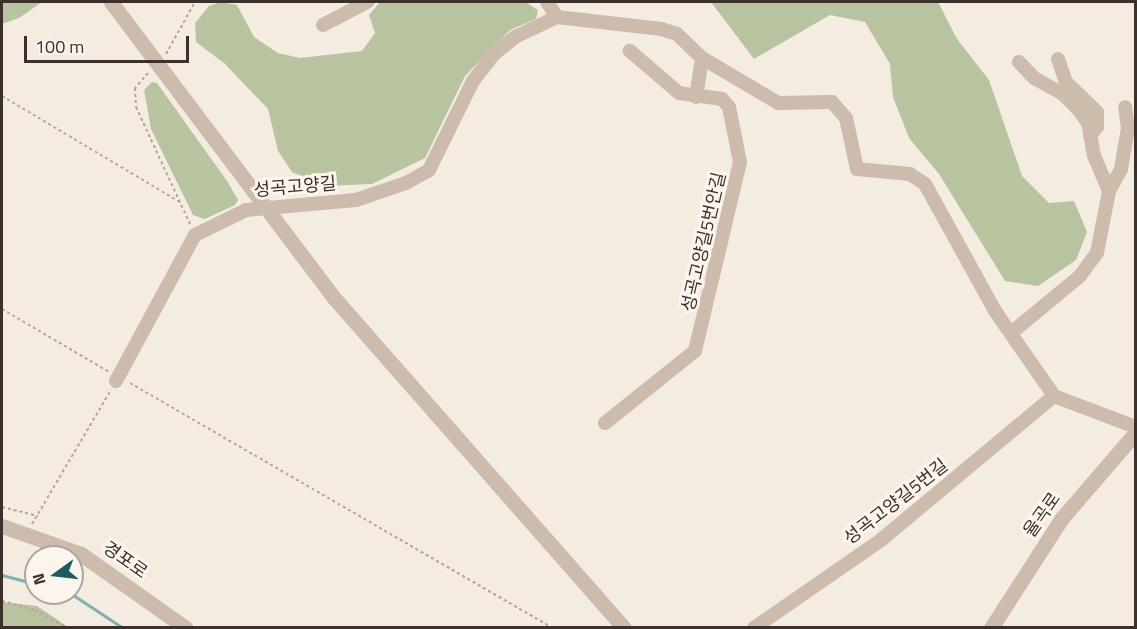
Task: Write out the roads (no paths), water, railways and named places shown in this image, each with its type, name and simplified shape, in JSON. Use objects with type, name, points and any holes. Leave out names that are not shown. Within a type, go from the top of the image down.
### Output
[{"type":"street","points":[[111,2],[262,207],[335,299],[624,627]]},
{"type":"street","points":[[323,25],[367,2]]},
{"type":"street","points":[[547,2],[557,17],[661,29],[677,34],[702,58],[778,103],[832,102],[846,118],[857,169],[918,176],[1011,333],[1054,396],[1136,429]]},
{"type":"street","name":"성곡고양길","points":[[117,379],[195,235],[225,217],[262,207],[356,200],[406,183],[429,170],[473,81],[494,54],[515,37],[557,17]]},
{"type":"street","name":"성곡고양길5번안길","points":[[604,423],[685,363],[701,337],[740,162],[729,107],[722,99],[679,93],[630,51]]},
{"type":"street","points":[[696,97],[702,58]]},
{"type":"street","points":[[1058,59],[1066,82],[1097,112],[1097,127],[1090,135]]},
{"type":"street","points":[[1018,62],[1034,78],[1063,94],[1079,110],[1109,191]]},
{"type":"street","points":[[1011,333],[1080,276],[1097,253],[1109,191],[1121,169],[1128,128],[1125,107]]},
{"type":"street","name":"성곡고양길5번길","points":[[753,627],[881,540],[1054,396]]},
{"type":"street","name":"율곡로","points":[[991,627],[1062,518],[1136,429]]},
{"type":"street","name":"경포로","points":[[2,526],[81,554],[186,627]]},
{"type":"waterway","points":[[2,575],[24,581]]},
{"type":"waterway","points":[[84,602],[123,628]]}]
